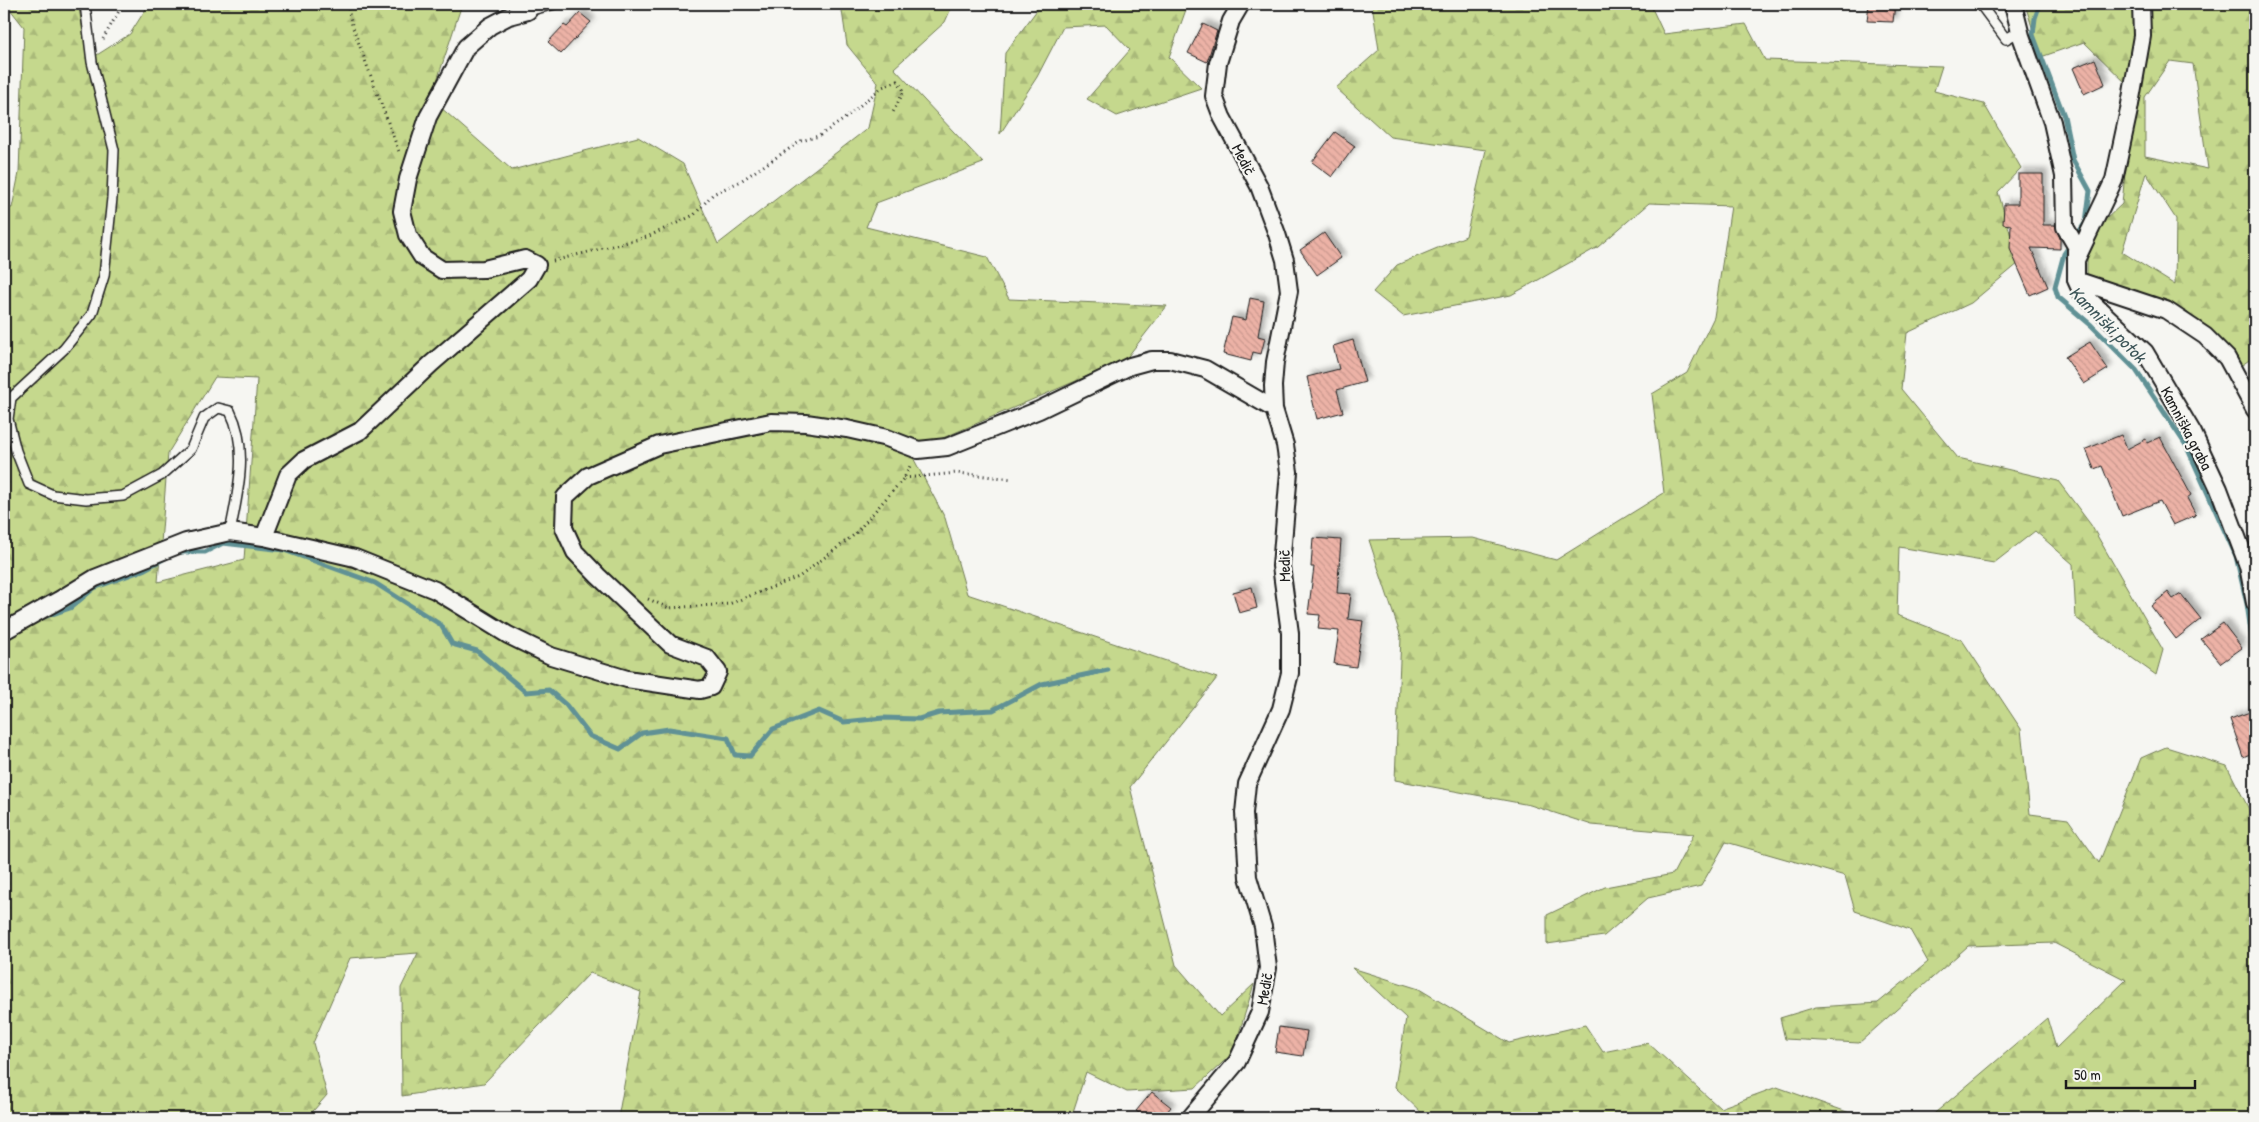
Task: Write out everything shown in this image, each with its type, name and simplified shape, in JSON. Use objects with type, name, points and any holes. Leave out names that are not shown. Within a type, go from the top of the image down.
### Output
[{"type":"street","name":"Medič","points":[[1190,1118],[1237,1062],[1260,1012],[1268,968],[1263,927],[1248,877],[1244,813],[1247,784],[1281,709],[1290,673],[1290,633],[1281,566],[1289,472],[1285,444],[1274,409],[1275,362],[1289,292],[1285,260],[1259,186],[1222,117],[1214,96],[1218,63],[1231,21],[1241,4]]},
{"type":"street","points":[[2013,4],[2020,30],[2052,122],[2064,176],[2066,226],[2076,253],[2076,280],[2166,310],[2205,336],[2227,358],[2255,410]]},
{"type":"street","points":[[2076,253],[2114,180],[2142,36],[2141,4]]},
{"type":"street","points":[[264,537],[288,475],[304,460],[360,431],[432,364],[530,279],[537,265],[525,259],[484,269],[442,270],[422,257],[408,235],[402,211],[408,179],[428,117],[466,47],[490,26],[509,16],[528,11]]},
{"type":"street","name":"Kamniška graba","points":[[2076,280],[2082,293],[2145,352],[2194,433],[2248,566],[2255,603]]},
{"type":"street","points":[[4,631],[95,578],[186,542],[230,532],[264,537],[356,558],[435,590],[508,635],[551,656],[627,679],[700,690],[711,687],[718,672],[707,658],[670,644],[575,552],[564,528],[565,497],[588,476],[659,445],[770,422],[806,423],[847,429],[886,438],[918,450],[947,447],[1039,410],[1130,366],[1152,360],[1170,360],[1205,369],[1274,409]]},
{"type":"lane","points":[[85,4],[92,62],[114,150],[112,198],[104,276],[92,314],[64,349],[11,398],[8,419],[16,451],[29,484],[53,495],[86,499],[124,496],[162,475],[191,449],[204,418],[218,408],[230,411],[237,424],[241,477],[230,532]]},
{"type":"lane","points":[[528,11],[555,4]]},
{"type":"lane","points":[[1980,4],[2006,39],[2020,30]]},
{"type":"path","points":[[92,62],[104,34],[123,4]]},
{"type":"path","points":[[347,4],[352,25],[408,179]]},
{"type":"path","points":[[537,265],[647,237],[694,215],[713,194],[739,182],[800,141],[819,136],[882,87],[898,81],[904,91],[892,114]]},
{"type":"path","points":[[619,595],[634,593],[668,608],[729,604],[799,577],[854,535],[904,478],[918,450]]},
{"type":"path","points":[[904,478],[957,474],[1013,479]]},
{"type":"green space","points":[[6,4],[78,4],[89,60],[130,34],[149,4],[462,4],[431,99],[512,170],[638,137],[683,164],[718,244],[868,128],[878,83],[847,45],[841,4],[953,4],[945,22],[894,68],[983,163],[876,203],[866,227],[987,257],[1009,299],[1167,306],[1125,360],[910,452],[945,518],[967,594],[1217,678],[1130,787],[1176,965],[1220,1016],[1254,984],[1233,1053],[1195,1088],[1127,1092],[1086,1072],[1071,1118],[618,1118],[641,992],[590,973],[484,1083],[402,1096],[401,988],[418,953],[350,958],[313,1043],[327,1095],[307,1118],[4,1118],[4,207],[12,208],[19,173],[24,27]],"holes":[[[215,377],[257,379],[244,560],[158,582],[168,453]]]},
{"type":"green space","points":[[1033,4],[1188,4],[1169,57],[1201,88],[1117,116],[1087,99],[1130,50],[1106,25],[1063,27],[1037,77],[1000,134],[1005,53],[1037,10]]},
{"type":"green space","points":[[1372,4],[1650,4],[1664,34],[1746,24],[1765,60],[1942,66],[1934,91],[1984,104],[2021,168],[1998,192],[2019,263],[1971,303],[1907,333],[1901,389],[1958,458],[2058,481],[2091,525],[2163,650],[2156,675],[2076,618],[2073,564],[2035,531],[1994,563],[1899,547],[1897,615],[1962,640],[2021,729],[2030,814],[2068,819],[2099,863],[2141,758],[2166,747],[2227,766],[2255,821],[2255,1118],[1929,1118],[2047,1018],[2056,1048],[2126,980],[2054,943],[1968,946],[1859,1043],[1785,1039],[1780,1018],[1816,1007],[1878,1003],[1928,962],[1910,930],[1855,911],[1845,876],[1726,842],[1701,886],[1648,898],[1604,936],[1547,944],[1547,915],[1605,887],[1673,874],[1694,834],[1592,825],[1530,805],[1395,780],[1401,637],[1369,540],[1473,538],[1556,560],[1664,493],[1652,394],[1687,373],[1714,317],[1731,206],[1649,203],[1598,247],[1511,295],[1403,316],[1373,292],[1397,265],[1466,236],[1486,150],[1390,137],[1336,88],[1379,50]]},
{"type":"green space","points":[[2025,4],[2255,4],[2255,356],[2242,365],[2187,312],[2124,304],[2087,275],[2087,237],[2122,204],[2133,90],[2084,42],[2041,57]],"holes":[[[2170,61],[2193,64],[2208,169],[2145,156],[2145,97]],[[2146,173],[2176,219],[2175,285],[2122,252]]]},
{"type":"green space","points":[[1352,968],[1419,989],[1509,1043],[1585,1025],[1603,1052],[1648,1043],[1720,1108],[1777,1087],[1864,1118],[1427,1118],[1395,1087],[1406,1018]]},
{"type":"building","points":[[1869,4],[1895,4],[1893,22],[1867,21]]},
{"type":"building","points":[[580,13],[591,22],[561,54],[548,42],[564,25],[567,27]]},
{"type":"building","points":[[1203,24],[1217,31],[1207,62],[1188,53]]},
{"type":"building","points":[[2095,59],[2105,84],[2084,94],[2073,68]]},
{"type":"building","points":[[1335,132],[1355,146],[1332,177],[1312,162]]},
{"type":"building","points":[[2018,174],[2043,174],[2043,225],[2055,225],[2060,238],[2060,249],[2031,248],[2048,287],[2030,295],[2010,249],[2011,225],[2003,224],[2004,204],[2018,204]]},
{"type":"building","points":[[1324,233],[1341,258],[1317,275],[1300,250]]},
{"type":"building","points":[[1250,298],[1264,301],[1258,336],[1265,338],[1261,354],[1253,352],[1251,361],[1223,354],[1232,317],[1246,320]]},
{"type":"building","points":[[1353,340],[1365,382],[1337,390],[1343,412],[1317,419],[1307,377],[1339,369],[1333,346]]},
{"type":"building","points":[[2090,342],[2108,369],[2084,384],[2065,357]]},
{"type":"building","points":[[2121,435],[2127,449],[2146,439],[2147,443],[2160,437],[2191,495],[2187,498],[2196,515],[2173,525],[2160,501],[2122,516],[2102,466],[2094,469],[2086,449]]},
{"type":"building","points":[[1313,538],[1341,540],[1337,593],[1351,594],[1348,619],[1363,621],[1356,667],[1334,664],[1339,631],[1318,629],[1320,615],[1308,614],[1314,567],[1311,567]]},
{"type":"building","points":[[1252,587],[1257,608],[1239,613],[1233,592]]},
{"type":"building","points":[[2168,592],[2173,599],[2181,594],[2201,619],[2176,639],[2151,606]]},
{"type":"building","points":[[2223,623],[2242,648],[2221,663],[2201,639]]},
{"type":"building","points":[[2253,711],[2255,719],[2255,752],[2243,757],[2230,719]]},
{"type":"building","points":[[1279,1027],[1307,1031],[1303,1056],[1275,1052]]},
{"type":"building","points":[[1152,1092],[1171,1107],[1162,1118],[1146,1118],[1136,1111]]},
{"type":"waterway","name":"Kamniški potok","points":[[2040,4],[2035,18],[2033,35],[2064,116],[2073,160],[2090,191],[2086,222],[2064,254],[2055,287],[2058,297],[2091,325],[2136,370],[2186,445],[2236,556],[2247,604],[2255,658]]},
{"type":"waterway","points":[[177,552],[205,552],[223,543],[284,550],[375,583],[441,625],[452,644],[477,651],[526,692],[549,690],[566,705],[590,736],[620,749],[642,733],[669,729],[728,738],[735,755],[750,756],[773,729],[819,711],[844,722],[883,718],[919,719],[939,713],[993,710],[1042,684],[1108,670]]},
{"type":"waterway","points":[[41,618],[70,608],[94,588],[143,570],[165,558]]}]
